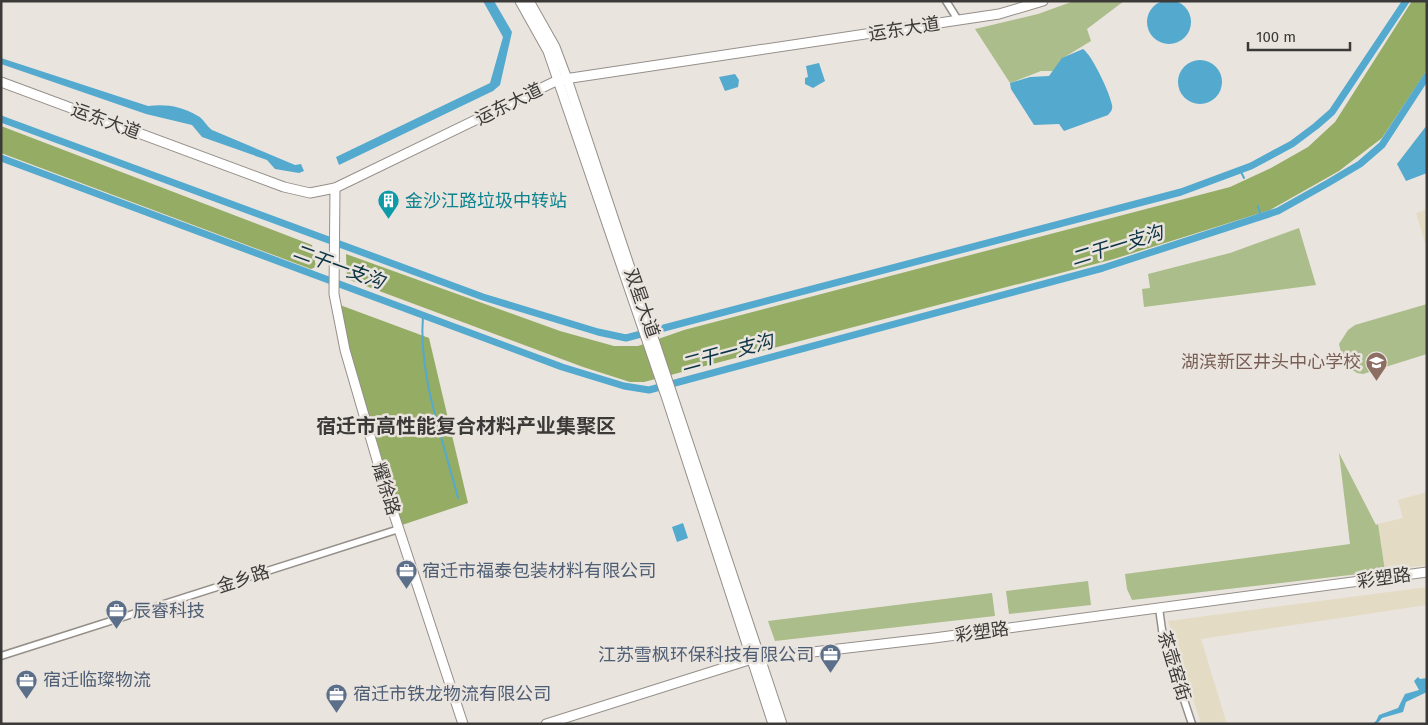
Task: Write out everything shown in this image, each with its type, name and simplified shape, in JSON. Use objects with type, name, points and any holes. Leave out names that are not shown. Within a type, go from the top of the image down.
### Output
[{"type":"street","name":"双星大道","points":[[520,1],[562,79]]},
{"type":"street","name":"双星大道","points":[[529,1],[555,47],[562,79],[757,658]]},
{"type":"street","points":[[946,1],[958,20]]},
{"type":"street","name":"运东大道","points":[[1,82],[284,186],[310,193],[335,188],[562,79],[999,14],[1043,1]]},
{"type":"street","name":"耀徐路","points":[[335,188],[334,294],[345,350],[399,530],[462,724]]},
{"type":"street","name":"金乡路","points":[[1,656],[399,530]]},
{"type":"street","name":"彩塑路","points":[[546,724],[757,658],[934,638],[1427,572]]},
{"type":"street","name":"茶壶窑街","points":[[1159,608],[1163,637],[1192,724]]},
{"type":"street","points":[[757,658],[773,724]]},
{"type":"street","points":[[757,658],[782,724]]},
{"type":"shaded area","points":[[1427,209],[1427,243],[1425,243],[1416,213]]},
{"type":"shaded area","points":[[1427,492],[1427,565],[1385,571],[1378,524],[1403,518],[1398,500]]},
{"type":"shaded area","points":[[1427,587],[1427,605],[1201,639],[1227,724],[1201,724],[1168,621]]},
{"type":"green space","points":[[1074,1],[1124,1],[1087,29],[1091,41],[1063,58],[1053,71],[1041,71],[1010,83],[975,29],[1038,14]]},
{"type":"green space","points":[[1412,1],[1427,1],[1427,70],[1382,138],[1339,171],[1270,210],[1114,259],[644,382],[630,382],[583,367],[347,279],[346,254],[560,331],[614,346],[638,346],[684,330],[1230,187],[1271,168],[1308,147],[1335,122]]},
{"type":"green space","points":[[1,126],[312,245],[316,267],[311,269],[1,153]]},
{"type":"green space","points":[[1299,228],[1316,285],[1144,307],[1142,289],[1150,288],[1148,274],[1230,253]]},
{"type":"green space","points":[[1427,304],[1427,354],[1363,374],[1357,373],[1344,364],[1339,344],[1348,330],[1355,325]]},
{"type":"green space","points":[[340,305],[429,338],[468,503],[402,525],[346,339]]},
{"type":"green space","points":[[1339,453],[1376,525],[1378,524],[1385,571],[1132,600],[1127,589],[1125,574],[1350,544]]},
{"type":"green space","points":[[1088,581],[1091,605],[1009,614],[1006,591]]},
{"type":"green space","points":[[992,593],[995,616],[775,641],[768,621]]},
{"type":"water","points":[[1169,0],[1181,4],[1187,10],[1191,22],[1187,34],[1181,40],[1169,44],[1157,40],[1151,34],[1147,22],[1151,10],[1157,4]]},
{"type":"water","points":[[483,1],[494,1],[512,32],[500,85],[493,91],[339,165],[336,157],[490,83],[503,37]]},
{"type":"water","points":[[1083,49],[1096,66],[1111,99],[1111,112],[1108,115],[1064,131],[1059,124],[1034,125],[1011,89],[1010,83],[1030,77],[1049,76],[1062,58]]},
{"type":"water","points":[[1,58],[148,106],[161,105],[186,110],[200,117],[212,130],[295,165],[301,164],[304,171],[299,173],[275,169],[267,160],[202,137],[192,125],[146,114],[1,64]]},
{"type":"water","points":[[1200,60],[1212,64],[1218,70],[1222,82],[1218,94],[1212,100],[1200,104],[1188,100],[1182,94],[1178,82],[1182,70],[1188,64]]},
{"type":"water","points":[[819,63],[825,81],[813,88],[805,84],[805,78],[808,77],[806,66]]},
{"type":"water","points":[[735,74],[739,80],[738,87],[725,91],[719,77]]},
{"type":"water","points":[[1427,125],[1427,173],[1406,181],[1397,164]]},
{"type":"water","points":[[683,523],[688,538],[677,542],[672,527]]},
{"type":"water","points":[[1418,677],[1420,679],[1427,678],[1427,692],[1406,702],[1403,712],[1382,718],[1377,724],[1372,724],[1379,715],[1398,708],[1405,694],[1419,690],[1414,681]]},
{"type":"waterway","points":[[1,119],[483,297],[598,332],[626,338],[1181,192],[1251,166],[1292,144],[1332,112],[1406,1]]},
{"type":"waterway","name":"二干一支沟","points":[[1,158],[562,367],[624,386],[649,390],[1103,268],[1278,211],[1360,164],[1382,145],[1427,76]]},
{"type":"waterway","points":[[1240,170],[1244,178]]},
{"type":"waterway","points":[[1258,206],[1261,217]]},
{"type":"waterway","points":[[423,315],[422,338],[428,384],[458,498]]},
{"type":"place","name":"金沙江路垃圾中转站","points":[[389,220]]},
{"type":"place","name":"湖滨新区井头中心学校","points":[[1377,381]]},
{"type":"place","name":"宿迁市福泰包装材料有限公司","points":[[406,590]]},
{"type":"place","name":"辰睿科技","points":[[117,630]]},
{"type":"place","name":"江苏雪枫环保科技有限公司","points":[[830,674]]},
{"type":"place","name":"宿迁临璨物流","points":[[27,699]]},
{"type":"place","name":"宿迁市铁龙物流有限公司","points":[[337,713]]},
{"type":"district","name":"宿迁市高性能复合材料产业集聚区","points":[[466,426]]}]
